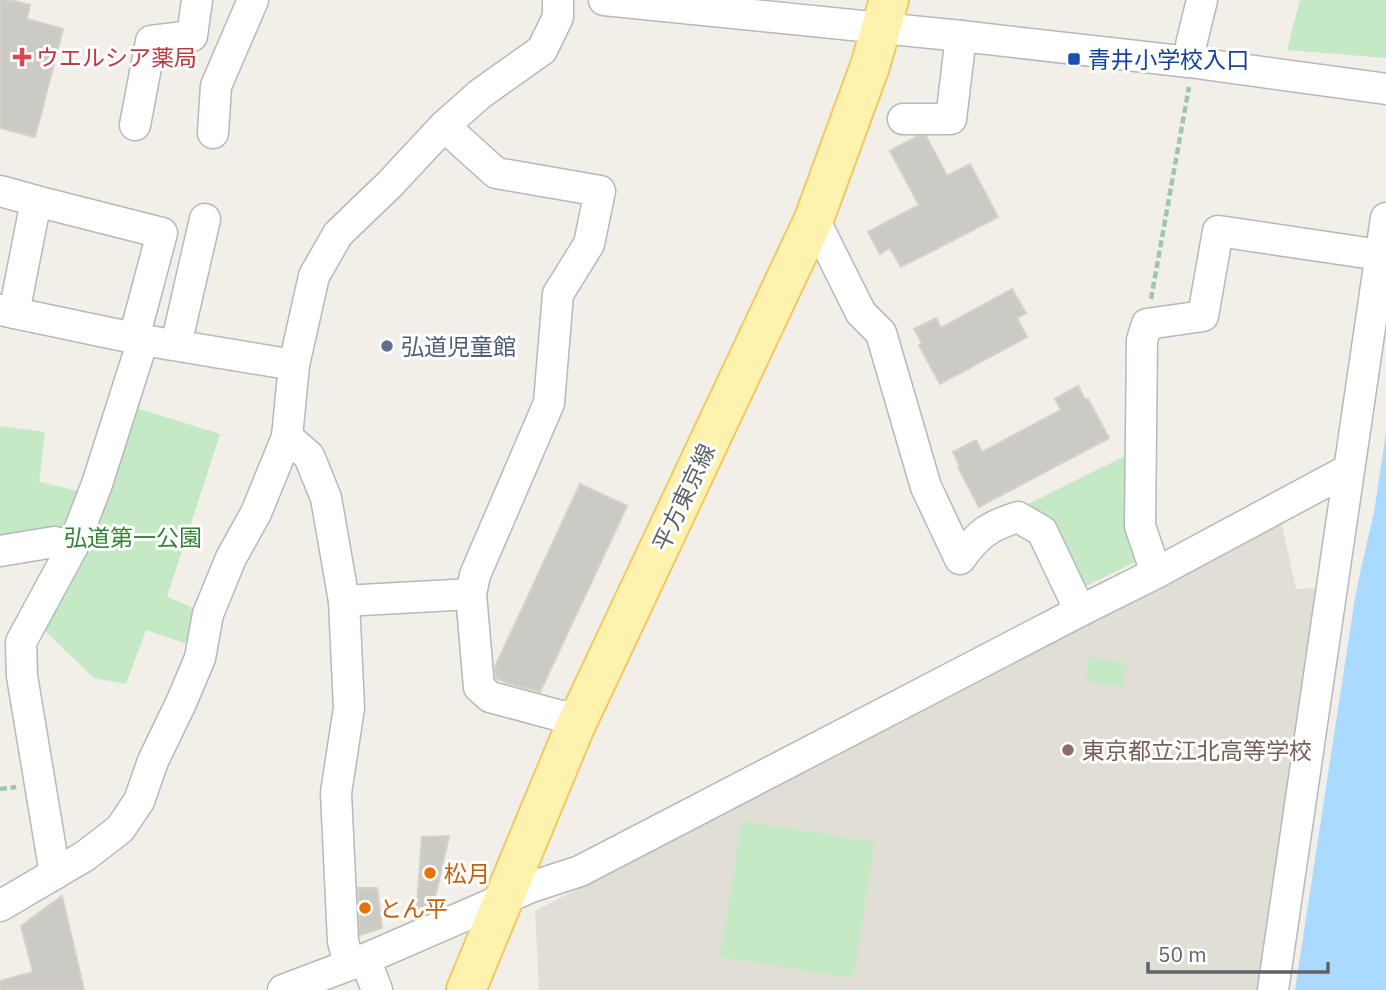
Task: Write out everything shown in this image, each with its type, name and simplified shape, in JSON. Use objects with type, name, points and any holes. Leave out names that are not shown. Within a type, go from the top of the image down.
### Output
[{"type":"main road","name":"平方東京線","points":[[466,990],[579,718],[814,219],[856,107],[885,14]]},
{"type":"street","points":[[135,125],[150,41],[192,36],[197,0]]},
{"type":"street","points":[[213,133],[216,86],[253,0]]},
{"type":"street","points":[[0,906],[85,856],[120,829],[139,801],[153,761],[200,657],[208,614],[231,558],[256,513],[287,437],[294,365],[314,276],[338,234],[444,126],[480,94],[542,50],[558,17],[558,0]]},
{"type":"street","points":[[604,0],[885,14],[961,36],[1189,62],[1386,89]]},
{"type":"street","points":[[1189,62],[1202,0]]},
{"type":"street","points":[[903,119],[951,118],[961,36]]},
{"type":"street","points":[[444,126],[496,173],[612,191],[589,244],[558,294],[549,403],[475,575],[471,594],[478,687],[490,697],[557,715],[579,718]]},
{"type":"street","points":[[0,191],[162,233],[139,339],[97,484],[73,546],[21,642],[22,676],[55,874]]},
{"type":"street","points":[[36,201],[7,311],[139,339],[294,365]]},
{"type":"street","points":[[1273,990],[1386,218]]},
{"type":"street","points":[[176,345],[205,219]]},
{"type":"street","points":[[814,219],[861,313],[881,333],[926,487],[960,559],[975,538],[998,523],[1018,517],[1042,530],[1080,611]]},
{"type":"street","points":[[1156,573],[1140,526],[1142,340],[1147,324],[1203,316],[1218,231],[1380,255]]},
{"type":"street","points":[[287,437],[309,456],[326,498],[344,601],[349,708],[336,793],[343,941],[377,990]]},
{"type":"street","points":[[283,990],[357,962],[502,899],[580,871],[1156,573],[1348,470]]},
{"type":"street","points":[[0,551],[54,541],[73,546]]},
{"type":"street","points":[[344,601],[471,594]]},
{"type":"path","points":[[1147,324],[1191,78],[1189,62]]},
{"type":"shaded area","name":"東京都立江北高等学校","points":[[1281,521],[1296,589],[1317,588],[1258,990],[539,990],[535,911]]},
{"type":"green space","points":[[1300,0],[1386,0],[1386,58],[1287,50]]},
{"type":"green space","name":"弘道第一公園","points":[[127,405],[220,434],[167,597],[203,612],[196,647],[146,630],[126,684],[94,678],[40,626],[81,546],[0,543],[0,426],[45,432],[39,482],[101,496]]},
{"type":"green space","points":[[1127,455],[1127,530],[1135,562],[1082,588],[1022,507]]},
{"type":"green space","points":[[1088,657],[1127,664],[1123,687],[1085,681]]},
{"type":"green space","points":[[742,821],[875,842],[853,978],[720,957]]},
{"type":"water","points":[[1386,433],[1386,990],[1295,990],[1355,598],[1374,512]]},
{"type":"building","points":[[0,0],[30,5],[27,19],[63,29],[35,137],[0,128]]},
{"type":"building","points":[[918,136],[926,136],[947,176],[970,164],[998,217],[901,267],[890,248],[880,254],[868,232],[919,205],[890,151]]},
{"type":"building","points":[[1012,289],[1026,313],[1017,318],[1027,337],[940,384],[919,345],[922,343],[914,329],[936,318],[941,328]]},
{"type":"building","points":[[1078,386],[1109,438],[979,507],[953,452],[976,440],[982,452],[1061,410],[1055,399]]},
{"type":"building","points":[[580,484],[627,506],[540,692],[507,683],[496,678],[495,667]]},
{"type":"building","name":"松月","points":[[449,836],[432,911],[416,918],[422,837]]},
{"type":"building","name":"とん平","points":[[358,888],[377,888],[382,928],[360,935]]},
{"type":"building","points":[[62,896],[84,990],[0,990],[0,981],[33,972],[21,926]]},
{"type":"place","name":"ウエルシア薬局","points":[[22,57]]},
{"type":"place","name":"青井小学校入口","points":[[1074,59]]},
{"type":"place","name":"弘道児童館","points":[[387,346]]},
{"type":"place","name":"東京都立江北高等学校","points":[[1068,750]]},
{"type":"place","name":"松月","points":[[430,873]]},
{"type":"place","name":"とん平","points":[[365,908]]}]
